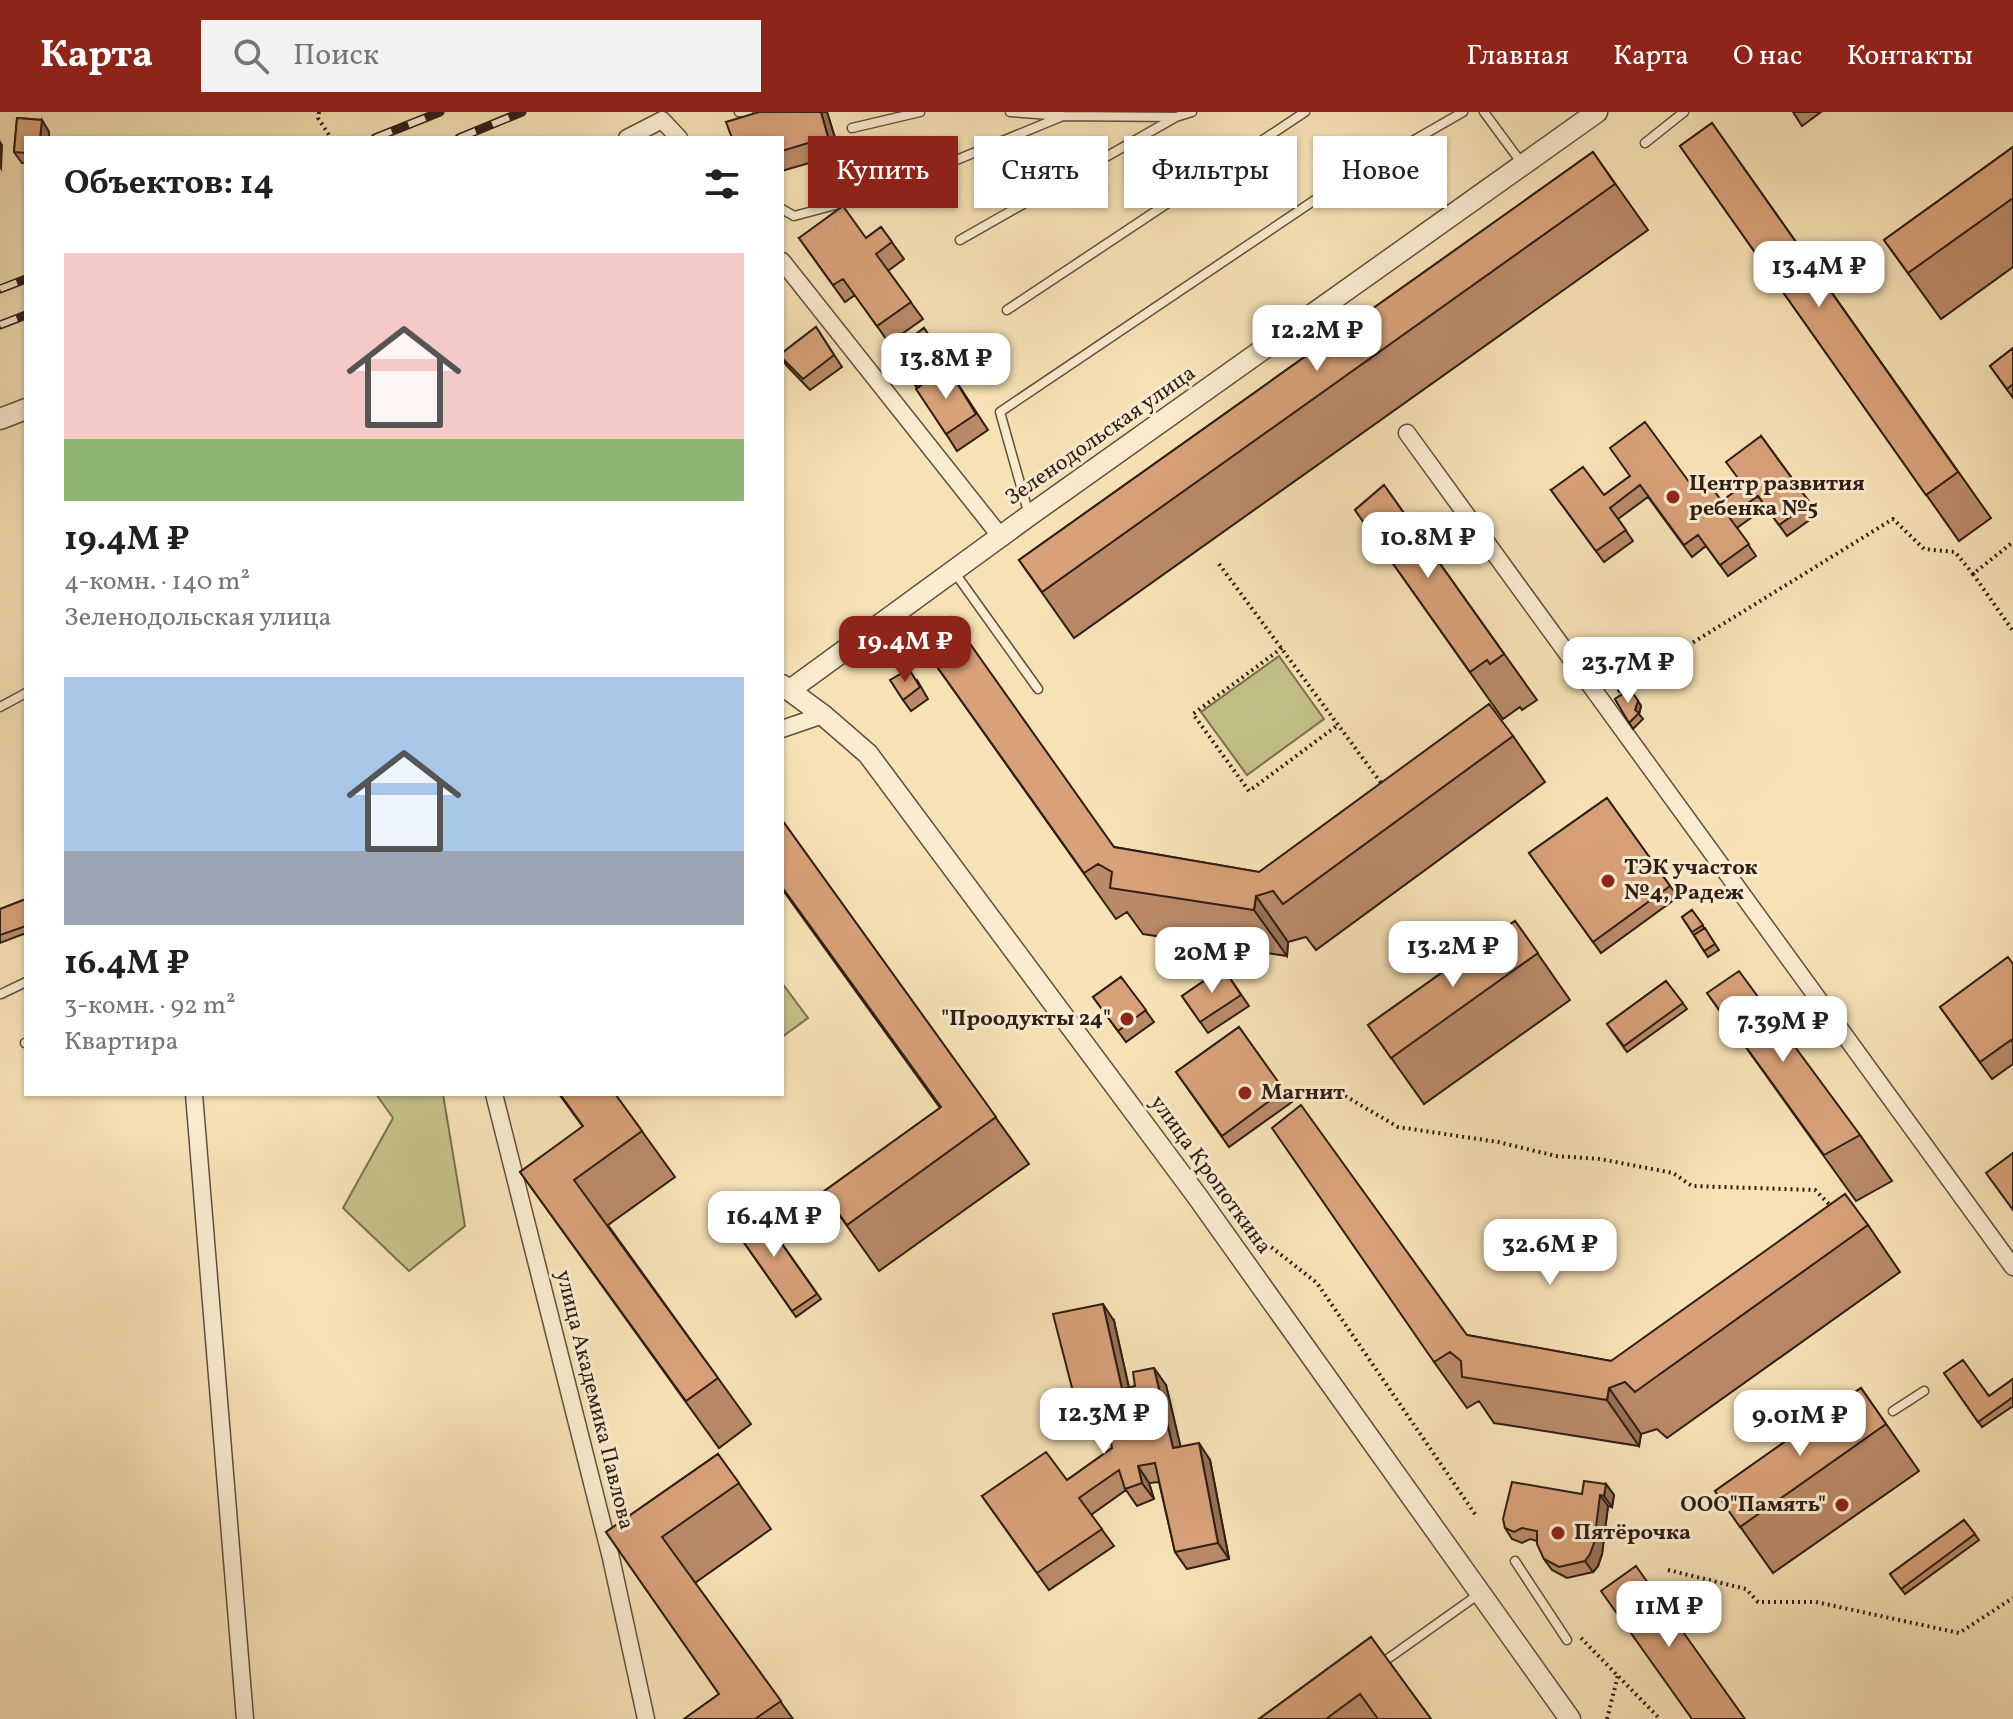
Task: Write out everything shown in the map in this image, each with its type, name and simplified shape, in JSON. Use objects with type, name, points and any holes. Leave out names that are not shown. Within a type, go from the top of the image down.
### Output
[{"type":"street","name":"Зеленодольская улица","points":[[786,687],[955,572],[1030,515],[1597,112]]},
{"type":"street","points":[[631,136],[662,120],[677,136]]},
{"type":"street","points":[[784,264],[1001,537]]},
{"type":"street","points":[[0,419],[24,410]]},
{"type":"street","points":[[1407,433],[2013,1267]]},
{"type":"street","name":"улица Кропоткина","points":[[786,687],[868,754],[1197,1196],[1570,1719]]},
{"type":"street","points":[[784,728],[823,715]]},
{"type":"street","points":[[194,1096],[245,1719]]},
{"type":"street","name":"улица Академика Павлова","points":[[495,1096],[611,1558],[646,1719]]},
{"type":"lane","points":[[739,112],[748,112]]},
{"type":"lane","points":[[852,128],[920,112]]},
{"type":"lane","points":[[1010,112],[1063,116],[1176,117]]},
{"type":"lane","points":[[960,240],[1176,117],[1192,112]]},
{"type":"lane","points":[[1007,310],[1305,112]]},
{"type":"lane","points":[[1484,112],[1523,165]]},
{"type":"lane","points":[[1645,143],[1684,112]]},
{"type":"lane","points":[[1030,515],[1000,412],[1343,181],[1456,113]]},
{"type":"lane","points":[[784,210],[794,216],[869,196],[1063,116]]},
{"type":"lane","points":[[955,572],[1038,689]]},
{"type":"lane","points":[[0,707],[24,694]]},
{"type":"lane","points":[[1,994],[24,983]]},
{"type":"lane","points":[[1893,1411],[1924,1391]]},
{"type":"lane","points":[[1515,1561],[1567,1640]]},
{"type":"lane","points":[[1364,1675],[1479,1594]]},
{"type":"path","points":[[319,112],[318,118],[330,136]]},
{"type":"path","points":[[1603,703],[1650,669],[1893,519],[1924,549],[1955,552],[2013,631]]},
{"type":"path","points":[[1973,574],[2013,542]]},
{"type":"path","points":[[1219,564],[1391,797]]},
{"type":"path","points":[[1282,648],[1193,714],[1249,791],[1338,725]]},
{"type":"path","points":[[1340,1093],[1398,1127],[1498,1142],[1556,1156],[1600,1159],[1673,1173],[1692,1186],[1815,1190],[1834,1209]]},
{"type":"path","points":[[1236,1219],[1317,1283],[1477,1517]]},
{"type":"path","points":[[1668,1570],[1746,1589],[1758,1602],[1816,1602],[1959,1633],[2013,1598]]},
{"type":"path","points":[[1577,1633],[1660,1719]]},
{"type":"path","points":[[1607,1719],[1618,1675]]},
{"type":"shaded area","points":[[1279,656],[1324,719],[1247,775],[1201,712]]},
{"type":"shaded area","points":[[784,986],[808,1018],[784,1036]]},
{"type":"shaded area","points":[[377,1096],[443,1096],[465,1226],[409,1271],[343,1208],[393,1118]]},
{"type":"building","points":[[759,112],[821,112],[828,136],[808,136],[808,143],[784,150],[784,136],[731,136],[726,122]]},
{"type":"building","points":[[17,118],[42,120],[40,136],[24,136],[24,153],[14,152]]},
{"type":"building","points":[[1712,123],[1958,472],[1926,495],[1680,146]]},
{"type":"building","points":[[2013,147],[2013,198],[1908,273],[1884,240]]},
{"type":"building","points":[[1593,152],[1615,184],[1042,592],[1019,560]]},
{"type":"building","points":[[840,208],[844,208],[866,238],[881,227],[892,242],[876,254],[911,302],[877,326],[843,279],[833,285],[799,238]]},
{"type":"building","points":[[816,327],[834,355],[803,379],[784,360],[784,351]]},
{"type":"building","points":[[924,328],[949,365],[918,387],[891,353]]},
{"type":"building","points":[[2013,348],[2013,384],[2007,389],[1990,366]]},
{"type":"building","points":[[947,367],[976,414],[946,434],[916,389]]},
{"type":"building","points":[[1645,422],[1692,486],[1704,478],[1722,501],[1743,485],[1726,462],[1761,436],[1810,503],[1779,525],[1758,496],[1729,517],[1749,544],[1720,565],[1698,535],[1684,545],[1640,485],[1610,508],[1626,530],[1596,551],[1551,490],[1583,467],[1604,495],[1630,476],[1610,448]]},
{"type":"building","points":[[1384,485],[1504,654],[1490,664],[1487,660],[1470,672],[1355,510]]},
{"type":"building","points":[[951,617],[1114,847],[1259,872],[1489,704],[1513,736],[1283,904],[1273,891],[1256,896],[1254,910],[1110,888],[1112,872],[1098,864],[1084,873],[918,640]]},
{"type":"building","points":[[909,669],[920,687],[903,700],[890,680]]},
{"type":"building","points":[[1630,689],[1638,701],[1635,710],[1639,713],[1629,723],[1615,699]]},
{"type":"building","name":"ТЭК участок №4, Радеж","points":[[1607,798],[1670,886],[1593,942],[1529,853]]},
{"type":"building","points":[[784,823],[996,1117],[847,1225],[823,1192],[941,1107],[784,890]]},
{"type":"building","points":[[24,900],[24,927],[0,935],[0,909]]},
{"type":"building","points":[[1692,910],[1703,925],[1692,932],[1682,917]]},
{"type":"building","points":[[1515,921],[1538,953],[1391,1058],[1368,1025]]},
{"type":"building","points":[[1705,928],[1715,944],[1704,951],[1694,935]]},
{"type":"building","points":[[2008,957],[2013,964],[2013,1043],[2011,1040],[1980,1062],[1940,1007]]},
{"type":"building","points":[[1223,968],[1241,995],[1200,1022],[1182,996]]},
{"type":"building","points":[[1739,971],[1860,1135],[1824,1155],[1707,993]]},
{"type":"building","points":[[1121,977],[1146,1010],[1118,1031],[1093,997]]},
{"type":"building","points":[[1666,981],[1683,1003],[1624,1046],[1607,1024]]},
{"type":"building","points":[[1239,1027],[1284,1090],[1222,1136],[1176,1072]]},
{"type":"building","points":[[561,1096],[616,1096],[642,1131],[574,1180],[718,1378],[686,1401],[520,1172],[583,1126]]},
{"type":"building","points":[[1301,1105],[1467,1335],[1611,1361],[1845,1194],[1868,1225],[1635,1392],[1625,1382],[1609,1388],[1607,1400],[1462,1377],[1461,1361],[1450,1352],[1434,1362],[1272,1128]]},
{"type":"building","points":[[2013,1153],[2013,1210],[1986,1173]]},
{"type":"building","points":[[756,1207],[817,1294],[792,1311],[731,1224]]},
{"type":"building","points":[[1103,1304],[1122,1389],[1135,1386],[1133,1372],[1154,1368],[1173,1448],[1199,1443],[1218,1543],[1175,1552],[1155,1463],[1138,1466],[1142,1483],[1125,1489],[1119,1470],[1079,1498],[1102,1529],[1037,1573],[982,1496],[1046,1452],[1067,1480],[1112,1448],[1106,1410],[1079,1415],[1053,1314]]},
{"type":"building","points":[[1963,1360],[1989,1396],[2013,1379],[2013,1397],[1978,1422],[1944,1373]]},
{"type":"building","points":[[1861,1388],[1886,1424],[1740,1527],[1715,1491]]},
{"type":"building","points":[[718,1454],[739,1483],[662,1537],[781,1701],[755,1719],[684,1719],[719,1694],[606,1532]]},
{"type":"building","name":"Пятёрочка","points":[[1584,1481],[1606,1484],[1604,1496],[1600,1495],[1594,1543],[1585,1561],[1559,1567],[1544,1559],[1537,1544],[1537,1531],[1522,1528],[1514,1532],[1505,1528],[1503,1519],[1512,1482],[1582,1494]]},
{"type":"building","points":[[1964,1520],[1975,1534],[1901,1589],[1890,1574]]},
{"type":"building","points":[[1636,1566],[1745,1719],[1692,1719],[1601,1591]]},
{"type":"building","points":[[1371,1637],[1431,1719],[1378,1719],[1360,1694],[1326,1719],[1259,1719]]},
{"type":"railway","points":[[380,136],[440,112]]},
{"type":"railway","points":[[464,136],[522,112]]},
{"type":"railway","points":[[0,289],[24,280]]},
{"type":"railway","points":[[0,325],[24,316]]},
{"type":"place","name":"Центр развития ребенка №5","points":[[1673,497]]},
{"type":"place","name":"ТЭК участок №4, Радеж","points":[[1608,881]]},
{"type":"place","name":"\"Проодукты 24\"","points":[[1127,1019]]},
{"type":"place","name":"Магнит","points":[[1245,1093]]},
{"type":"place","name":"ООО\"Память\"","points":[[1842,1505]]},
{"type":"place","name":"Пятёрочка","points":[[1558,1533]]}]
